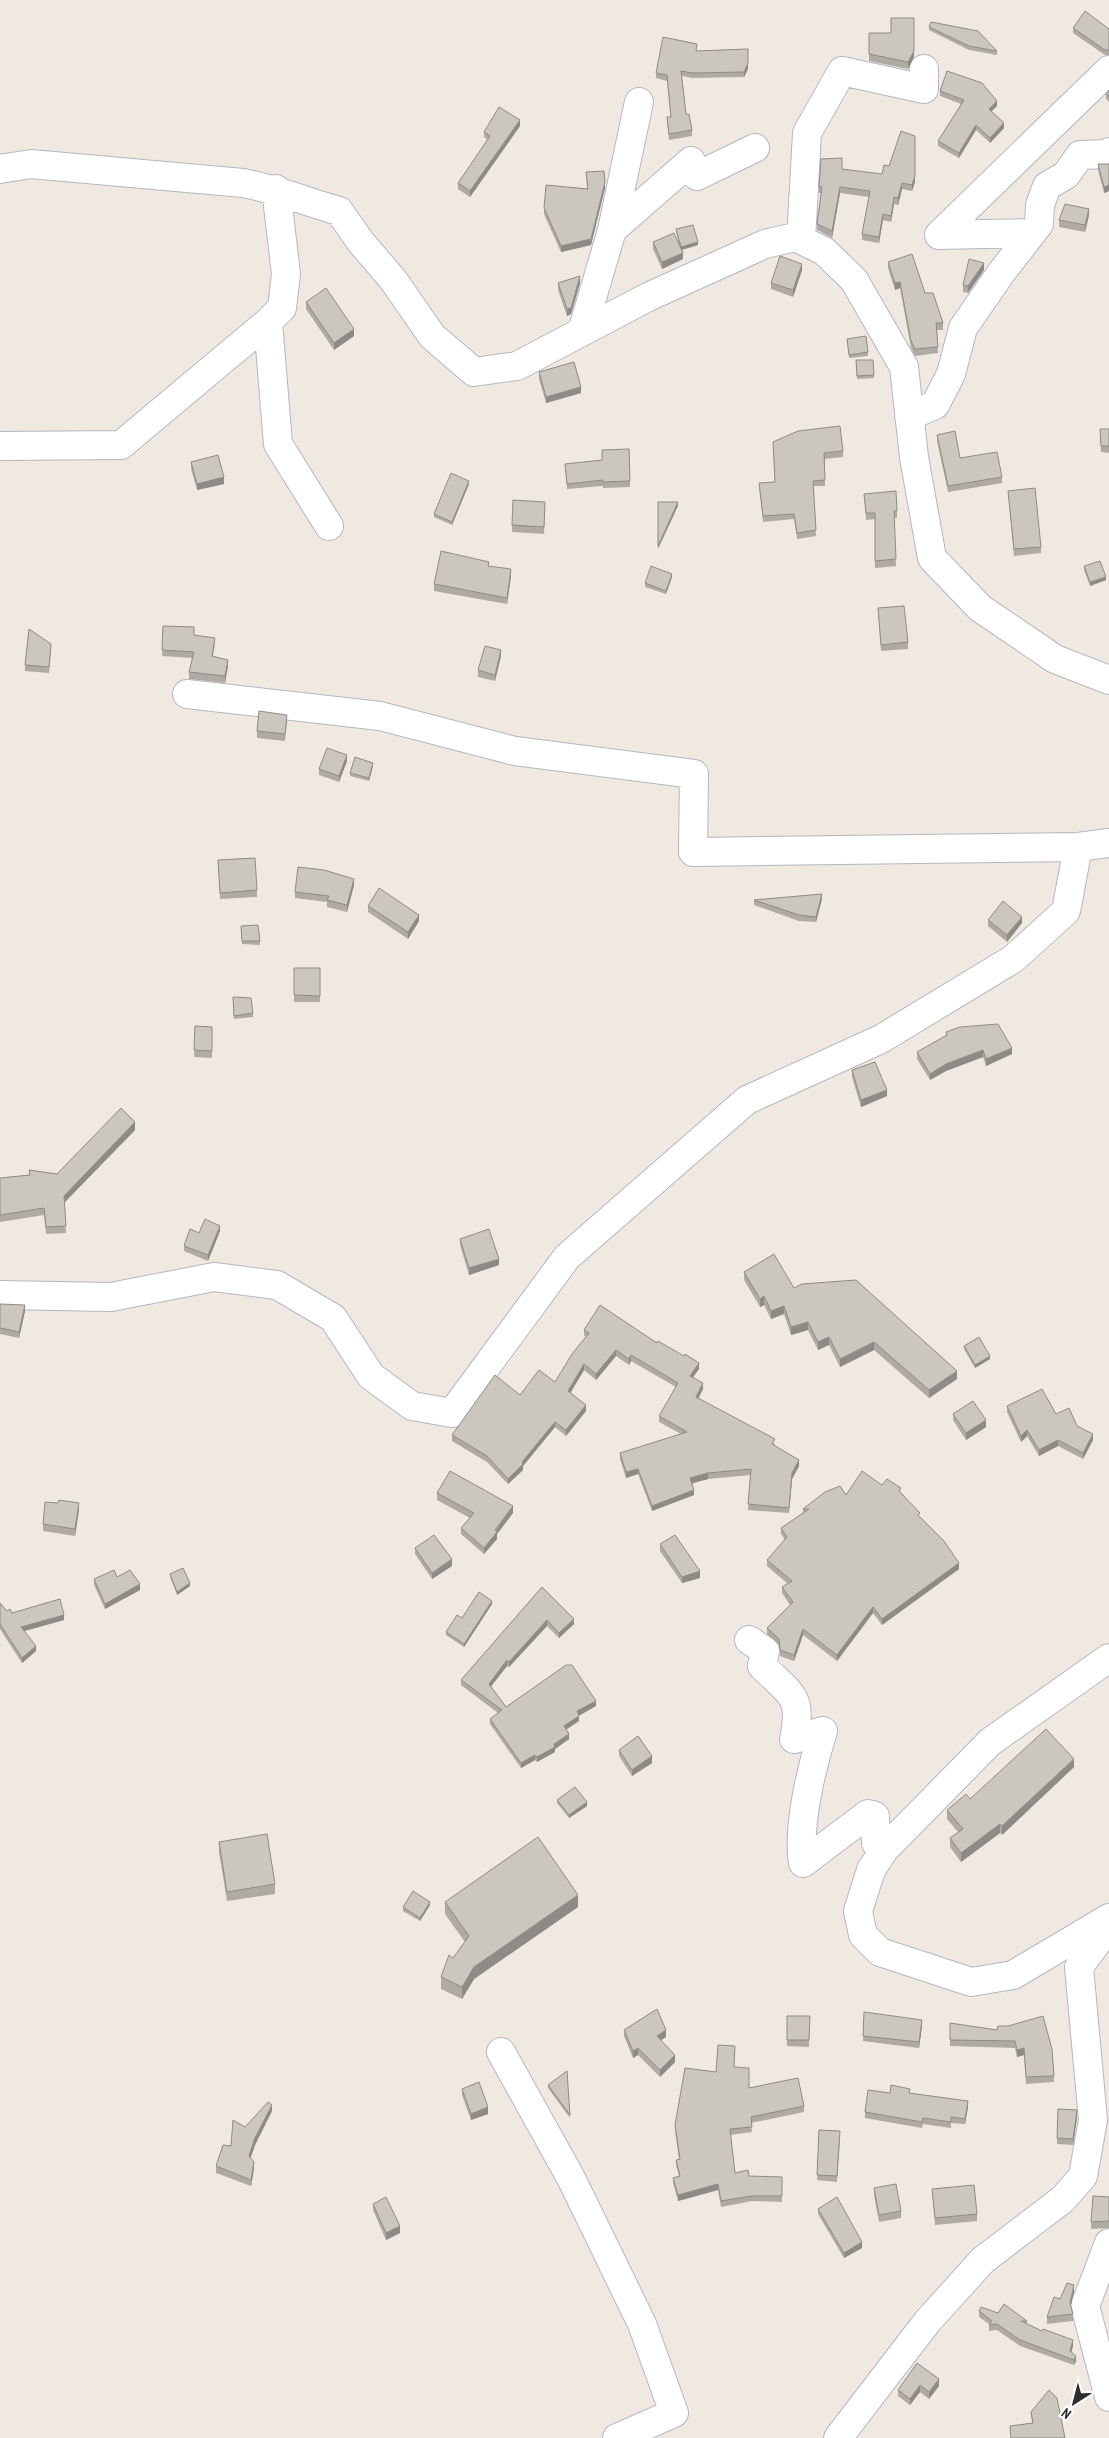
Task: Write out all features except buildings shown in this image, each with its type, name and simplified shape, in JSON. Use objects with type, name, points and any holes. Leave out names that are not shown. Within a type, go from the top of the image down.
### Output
[{"type":"street","points":[[801,240],[807,133],[842,71],[924,90],[924,69]]},
{"type":"street","points":[[1032,234],[939,235],[1109,70]]},
{"type":"street","points":[[582,332],[612,230],[639,102]]},
{"type":"street","points":[[612,230],[691,161],[697,176],[755,148]]},
{"type":"street","points":[[909,416],[935,405],[951,374],[963,328],[1039,224],[1040,205],[1047,186],[1066,175],[1080,155],[1108,154],[1109,152]]},
{"type":"street","points":[[0,169],[31,164],[243,183],[276,189],[284,195],[339,211],[360,241],[394,280],[432,336],[474,372],[517,366],[648,297],[765,244],[795,237],[824,251],[854,280],[904,367],[914,457],[932,558],[980,608],[1055,659],[1109,680]]},
{"type":"street","points":[[0,446],[121,445],[268,322],[282,308],[286,274],[276,189]]},
{"type":"street","points":[[268,322],[278,444],[329,526]]},
{"type":"street","points":[[187,694],[380,716],[515,751],[694,774],[693,852],[1078,847],[1109,843]]},
{"type":"street","points":[[0,1295],[111,1297],[214,1277],[277,1284],[333,1318],[371,1376],[412,1406],[452,1413],[567,1257],[747,1100],[881,1039],[1013,958],[1066,911],[1078,847]]},
{"type":"street","points":[[749,1640],[764,1651],[762,1666],[796,1699],[798,1718],[794,1739],[823,1731],[815,1756],[800,1844],[803,1863],[868,1814],[875,1816],[876,1843],[884,1850]]},
{"type":"street","points":[[1109,1658],[990,1742],[884,1850],[871,1870],[858,1911],[863,1935],[880,1952],[971,1982],[1013,1975],[1109,1918]]},
{"type":"street","points":[[838,2438],[927,2322],[983,2260],[1063,2199],[1083,2176],[1092,2120],[1079,1967],[1109,1926]]},
{"type":"street","points":[[501,2052],[572,2180],[642,2324],[674,2413],[617,2438]]},
{"type":"street","points":[[1092,2120],[1109,2152]]},
{"type":"street","points":[[1109,2242],[1085,2306],[1109,2397]]}]
